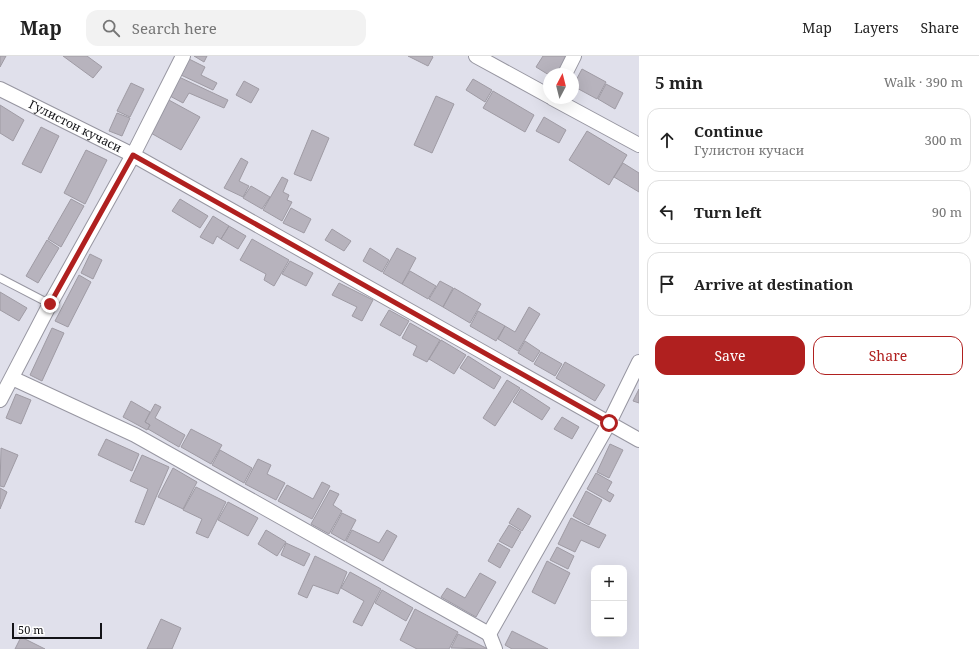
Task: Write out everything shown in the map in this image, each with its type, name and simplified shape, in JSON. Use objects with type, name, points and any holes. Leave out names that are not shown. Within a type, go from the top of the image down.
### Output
[{"type":"street","points":[[0,400],[50,304],[133,155],[183,56]]},
{"type":"street","points":[[476,56],[543,93]]},
{"type":"street","points":[[567,68],[574,56]]},
{"type":"street","name":"Гулистон кучаси","points":[[0,89],[133,155],[639,440]]},
{"type":"street","points":[[563,104],[639,145]]},
{"type":"street","points":[[489,634],[609,423],[639,362]]},
{"type":"street","points":[[12,378],[135,435],[489,634],[495,649]]},
{"type":"lane","points":[[0,278],[50,304]]},
{"type":"building","points":[[0,56],[6,56],[0,67]]},
{"type":"building","points":[[63,56],[87,56],[102,67],[93,78]]},
{"type":"building","points":[[194,56],[207,56],[204,62]]},
{"type":"building","points":[[408,56],[432,56],[433,57],[428,66]]},
{"type":"building","points":[[543,56],[568,56],[561,68],[543,68],[543,71],[536,67]]},
{"type":"building","points":[[189,59],[205,67],[201,75],[217,83],[213,90],[181,75]]},
{"type":"building","points":[[582,69],[606,82],[597,99],[579,89],[579,75]]},
{"type":"building","points":[[179,77],[228,100],[224,108],[189,93],[183,103],[168,95]]},
{"type":"building","points":[[473,79],[492,90],[485,102],[466,90]]},
{"type":"building","points":[[244,81],[259,89],[251,103],[236,95]]},
{"type":"building","points":[[131,83],[144,89],[130,117],[117,111]]},
{"type":"building","points":[[606,84],[623,93],[615,109],[598,99]]},
{"type":"building","points":[[493,91],[534,115],[525,132],[483,108]]},
{"type":"building","points":[[436,96],[454,104],[432,153],[414,145]]},
{"type":"building","points":[[167,99],[200,117],[181,150],[149,132]]},
{"type":"building","points":[[0,105],[24,120],[13,141],[0,133]]},
{"type":"building","points":[[117,113],[130,118],[122,136],[109,131]]},
{"type":"building","points":[[544,117],[566,130],[559,143],[536,131]]},
{"type":"building","points":[[41,127],[59,136],[41,173],[22,164]]},
{"type":"building","points":[[312,130],[329,138],[311,181],[294,174]]},
{"type":"building","points":[[587,131],[627,155],[609,185],[569,160]]},
{"type":"building","points":[[86,150],[107,160],[85,204],[64,193]]},
{"type":"building","points":[[241,158],[248,162],[239,181],[249,186],[243,197],[224,188]]},
{"type":"building","points":[[623,163],[639,173],[639,192],[614,177]]},
{"type":"building","points":[[282,177],[288,180],[283,192],[289,195],[287,200],[292,202],[282,221],[263,210]]},
{"type":"building","points":[[251,186],[270,197],[262,209],[243,198]]},
{"type":"building","points":[[71,199],[84,206],[61,247],[48,239]]},
{"type":"building","points":[[180,199],[208,216],[200,228],[172,211]]},
{"type":"building","points":[[291,208],[311,219],[304,233],[283,223]]},
{"type":"building","points":[[213,216],[229,226],[221,239],[217,236],[213,244],[200,237]]},
{"type":"building","points":[[229,226],[246,236],[238,249],[221,239]]},
{"type":"building","points":[[332,229],[351,241],[344,251],[325,240]]},
{"type":"building","points":[[252,239],[289,260],[274,286],[264,280],[266,274],[240,260]]},
{"type":"building","points":[[47,240],[59,248],[38,283],[26,276]]},
{"type":"building","points":[[370,248],[389,260],[382,272],[363,261]]},
{"type":"building","points":[[397,248],[416,258],[402,284],[383,273]]},
{"type":"building","points":[[90,254],[102,260],[93,279],[81,273]]},
{"type":"building","points":[[290,261],[313,273],[306,286],[282,274]]},
{"type":"building","points":[[410,271],[436,286],[428,299],[402,284]]},
{"type":"building","points":[[79,275],[91,282],[68,327],[55,321]]},
{"type":"building","points":[[440,281],[453,288],[443,307],[429,299]]},
{"type":"building","points":[[339,283],[373,300],[362,321],[352,316],[357,307],[332,295]]},
{"type":"building","points":[[454,288],[481,304],[470,323],[443,307]]},
{"type":"building","points":[[0,292],[27,308],[19,321],[0,310]]},
{"type":"building","points":[[529,307],[540,314],[518,351],[498,339],[505,326],[515,332]]},
{"type":"building","points":[[389,310],[409,321],[400,336],[380,325]]},
{"type":"building","points":[[478,311],[505,326],[496,341],[470,326]]},
{"type":"building","points":[[410,323],[440,340],[427,362],[413,355],[417,346],[402,338]]},
{"type":"building","points":[[52,328],[64,333],[42,381],[30,375]]},
{"type":"building","points":[[441,340],[466,355],[454,374],[429,359]]},
{"type":"building","points":[[525,341],[540,351],[533,362],[518,353]]},
{"type":"building","points":[[541,352],[562,364],[555,376],[534,364]]},
{"type":"building","points":[[468,356],[501,377],[494,389],[460,368]]},
{"type":"building","points":[[565,362],[605,385],[595,401],[556,378]]},
{"type":"building","points":[[507,380],[520,388],[495,426],[483,418]]},
{"type":"building","points":[[521,389],[550,408],[542,420],[513,402]]},
{"type":"building","points":[[639,389],[639,403],[633,401]]},
{"type":"building","points":[[16,394],[31,400],[21,424],[6,418]]},
{"type":"building","points":[[131,401],[150,412],[145,422],[150,425],[147,430],[123,417]]},
{"type":"building","points":[[155,404],[161,407],[155,418],[185,435],[179,447],[148,429],[150,425],[145,422]]},
{"type":"building","points":[[562,417],[579,427],[572,439],[554,429]]},
{"type":"building","points":[[191,429],[222,445],[211,464],[181,447]]},
{"type":"building","points":[[106,439],[139,454],[132,471],[98,455]]},
{"type":"building","points":[[610,444],[623,450],[609,478],[597,472]]},
{"type":"building","points":[[1,448],[18,455],[4,487],[0,486]]},
{"type":"building","points":[[220,450],[252,468],[244,483],[212,465]]},
{"type":"building","points":[[142,455],[169,467],[144,525],[135,522],[148,489],[130,481]]},
{"type":"building","points":[[258,459],[271,465],[267,474],[285,483],[276,500],[245,484]]},
{"type":"building","points":[[173,468],[197,482],[183,509],[158,497]]},
{"type":"building","points":[[596,473],[612,482],[607,491],[614,495],[610,502],[587,489]]},
{"type":"building","points":[[322,482],[330,486],[312,519],[278,501],[287,485],[313,499]]},
{"type":"building","points":[[196,487],[226,502],[208,538],[196,533],[202,519],[183,510]]},
{"type":"building","points":[[0,488],[7,492],[0,509]]},
{"type":"building","points":[[330,490],[339,494],[333,505],[342,511],[329,534],[311,524]]},
{"type":"building","points":[[586,491],[602,500],[589,525],[573,516]]},
{"type":"building","points":[[228,502],[258,518],[248,536],[218,520]]},
{"type":"building","points":[[518,508],[531,516],[522,531],[509,523]]},
{"type":"building","points":[[342,513],[356,520],[345,541],[331,533]]},
{"type":"building","points":[[571,518],[606,535],[599,548],[581,540],[575,552],[558,544]]},
{"type":"building","points":[[509,525],[521,532],[512,548],[499,541]]},
{"type":"building","points":[[266,530],[286,542],[277,556],[258,544]]},
{"type":"building","points":[[352,530],[379,543],[387,530],[397,536],[383,561],[346,541]]},
{"type":"building","points":[[286,543],[310,554],[304,566],[281,555]]},
{"type":"building","points":[[498,543],[510,550],[500,568],[488,561]]},
{"type":"building","points":[[557,547],[574,556],[568,569],[550,560]]},
{"type":"building","points":[[315,556],[347,572],[338,594],[313,585],[307,598],[298,594]]},
{"type":"building","points":[[547,561],[570,573],[555,604],[532,592]]},
{"type":"building","points":[[350,572],[381,589],[362,626],[353,622],[364,601],[341,588]]},
{"type":"building","points":[[480,573],[496,582],[476,617],[441,597],[447,588],[465,598]]},
{"type":"building","points":[[382,590],[413,608],[406,621],[375,603]]},
{"type":"building","points":[[415,609],[458,632],[449,649],[417,649],[400,640]]},
{"type":"building","points":[[161,619],[181,628],[172,649],[147,649]]},
{"type":"building","points":[[512,631],[548,649],[512,649],[505,645]]},
{"type":"building","points":[[458,634],[488,649],[451,648]]},
{"type":"building","points":[[21,637],[45,649],[15,649]]},
{"type":"route","points":[[50,304],[133,155],[609,423]]}]
